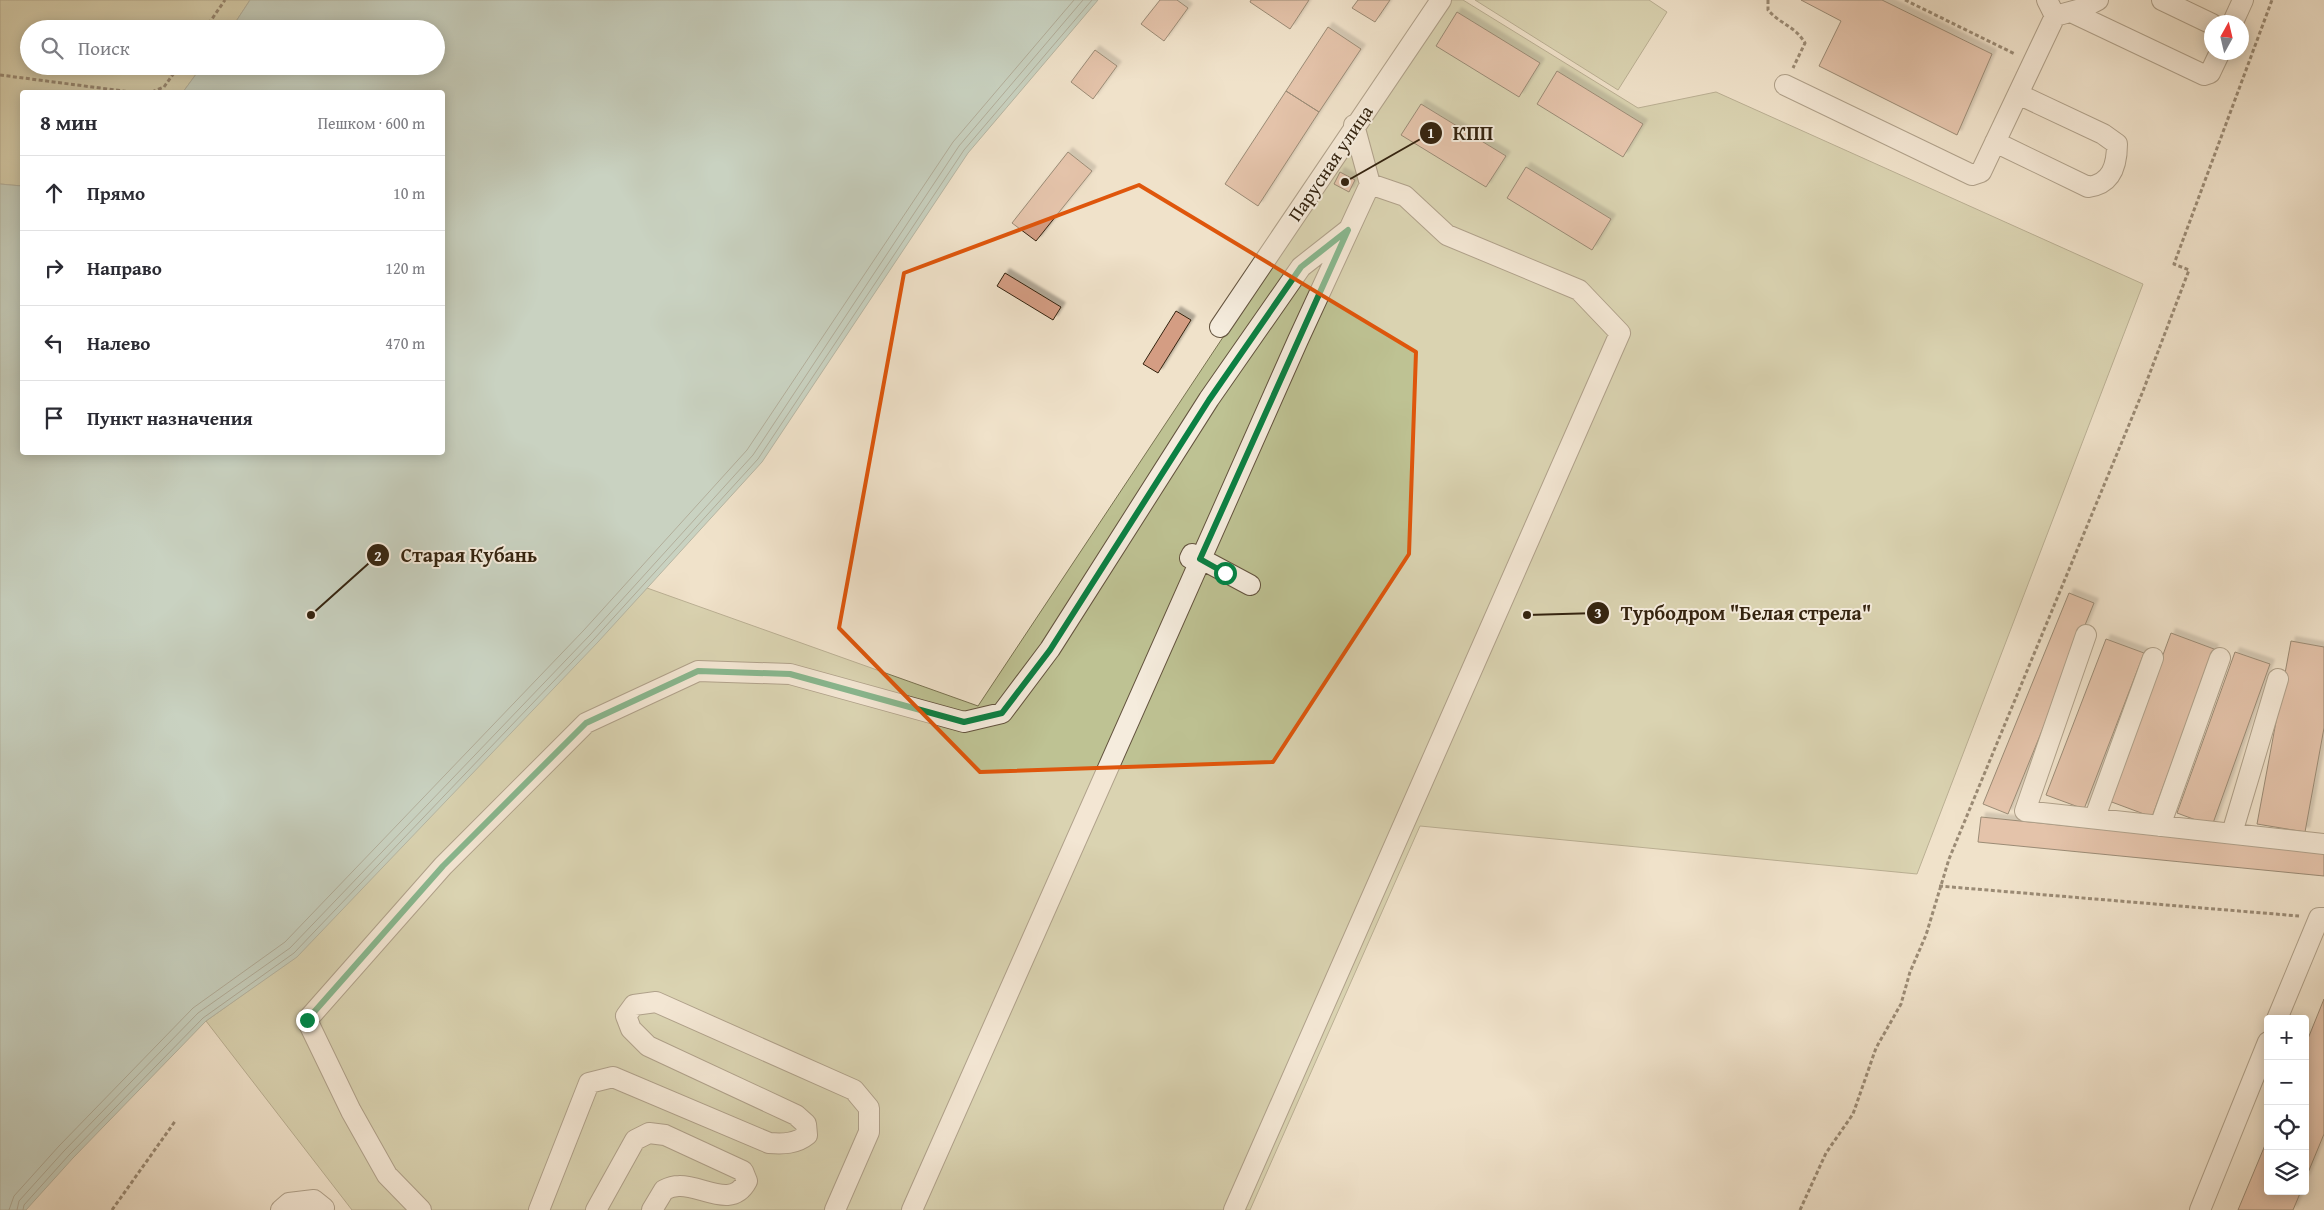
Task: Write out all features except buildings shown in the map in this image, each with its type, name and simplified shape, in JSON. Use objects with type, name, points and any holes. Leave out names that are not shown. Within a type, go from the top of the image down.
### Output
[{"type":"street","name":"Парусная улица","points":[[1220,327],[1354,126],[1441,0]]},
{"type":"street","points":[[2058,9],[2098,0]]},
{"type":"street","points":[[2162,0],[2204,20]]},
{"type":"street","points":[[2236,15],[2243,0]]},
{"type":"street","points":[[1785,85],[1972,175],[1981,172],[2058,9]]},
{"type":"street","points":[[2058,9],[2204,75],[2210,73],[2216,60]]},
{"type":"street","points":[[1995,142],[2088,187],[2099,186],[2107,180],[2117,161],[2117,144],[2103,134],[2018,94]]},
{"type":"street","points":[[912,1210],[1200,559],[1370,184],[1354,126]]},
{"type":"street","points":[[1234,1210],[1620,333],[1579,290],[1447,235],[1405,196],[1370,184]]},
{"type":"street","points":[[421,1210],[387,1175],[351,1111],[307,1020],[443,866],[586,723],[698,671],[790,674],[964,722],[1002,713],[1050,650],[1209,400],[1301,267],[1348,230]]},
{"type":"street","points":[[1200,559],[1250,585]]},
{"type":"street","points":[[2086,635],[2025,811],[2095,817],[2324,844]]},
{"type":"street","points":[[2095,817],[2153,658]]},
{"type":"street","points":[[2160,826],[2220,658]]},
{"type":"street","points":[[2232,833],[2278,679]]},
{"type":"street","points":[[2279,1015],[2321,918]]},
{"type":"street","points":[[539,1210],[589,1083],[613,1077],[770,1143],[786,1144],[801,1140],[807,1135],[806,1124],[796,1115],[648,1046],[630,1029],[626,1016],[634,1005],[656,1002],[854,1090],[869,1108],[869,1132],[834,1210]]},
{"type":"street","points":[[2200,1210],[2264,1052]]},
{"type":"street","points":[[596,1210],[635,1140],[649,1133],[664,1135],[743,1171],[747,1181],[744,1190],[733,1199],[716,1200],[680,1185],[664,1190],[652,1210]]},
{"type":"street","points":[[281,1210],[289,1204],[314,1200],[324,1208],[323,1210]]},
{"type":"path","points":[[211,20],[225,0]]},
{"type":"path","points":[[1768,0],[1768,10],[1778,21],[1797,30],[1805,43],[1785,85]]},
{"type":"path","points":[[1906,0],[2033,63]]},
{"type":"path","points":[[1800,1210],[1826,1153],[1853,1114],[1876,1048],[1901,1004],[1910,972],[1926,934],[1939,886],[1984,771],[2144,391],[2190,270],[2174,264],[2272,0]]},
{"type":"path","points":[[0,75],[116,90]]},
{"type":"path","points":[[157,90],[164,87],[173,75]]},
{"type":"path","points":[[1939,886],[2321,918]]},
{"type":"path","points":[[112,1210],[176,1120]]},
{"type":"highlighted area","points":[[1139,185],[1416,352],[1409,554],[1273,762],[980,772],[839,628],[904,273]]},
{"type":"green space","points":[[0,0],[250,0],[237,20],[20,20],[20,75],[195,75],[184,90],[20,90],[20,186],[0,184]]},
{"type":"green space","points":[[1447,0],[1463,0],[1638,108],[1716,92],[2143,284],[1917,874],[1420,826],[1250,1210],[352,1210],[206,1021],[297,956],[647,588],[978,706]]},
{"type":"green space","points":[[1475,0],[1649,0],[1667,12],[1618,90]]},
{"type":"water","points":[[250,0],[1098,0],[968,153],[762,462],[598,642],[297,957],[206,1021],[73,1158],[26,1210],[0,1210],[0,184],[20,186],[20,455],[445,455],[445,90],[184,90],[195,75],[445,75],[445,20],[237,20]]},
{"type":"place","name":"КПП","points":[[1345,182]]},
{"type":"place","name":"Старая Кубань","points":[[311,615]]},
{"type":"place","name":"Турбодром \"Белая стрела\"","points":[[1527,615]]},
{"type":"route","points":[[307,1020],[443,866],[586,723],[698,671],[790,674],[964,722],[1002,713],[1050,650],[1209,400],[1301,267],[1348,230],[1200,559],[1225,573]]}]
